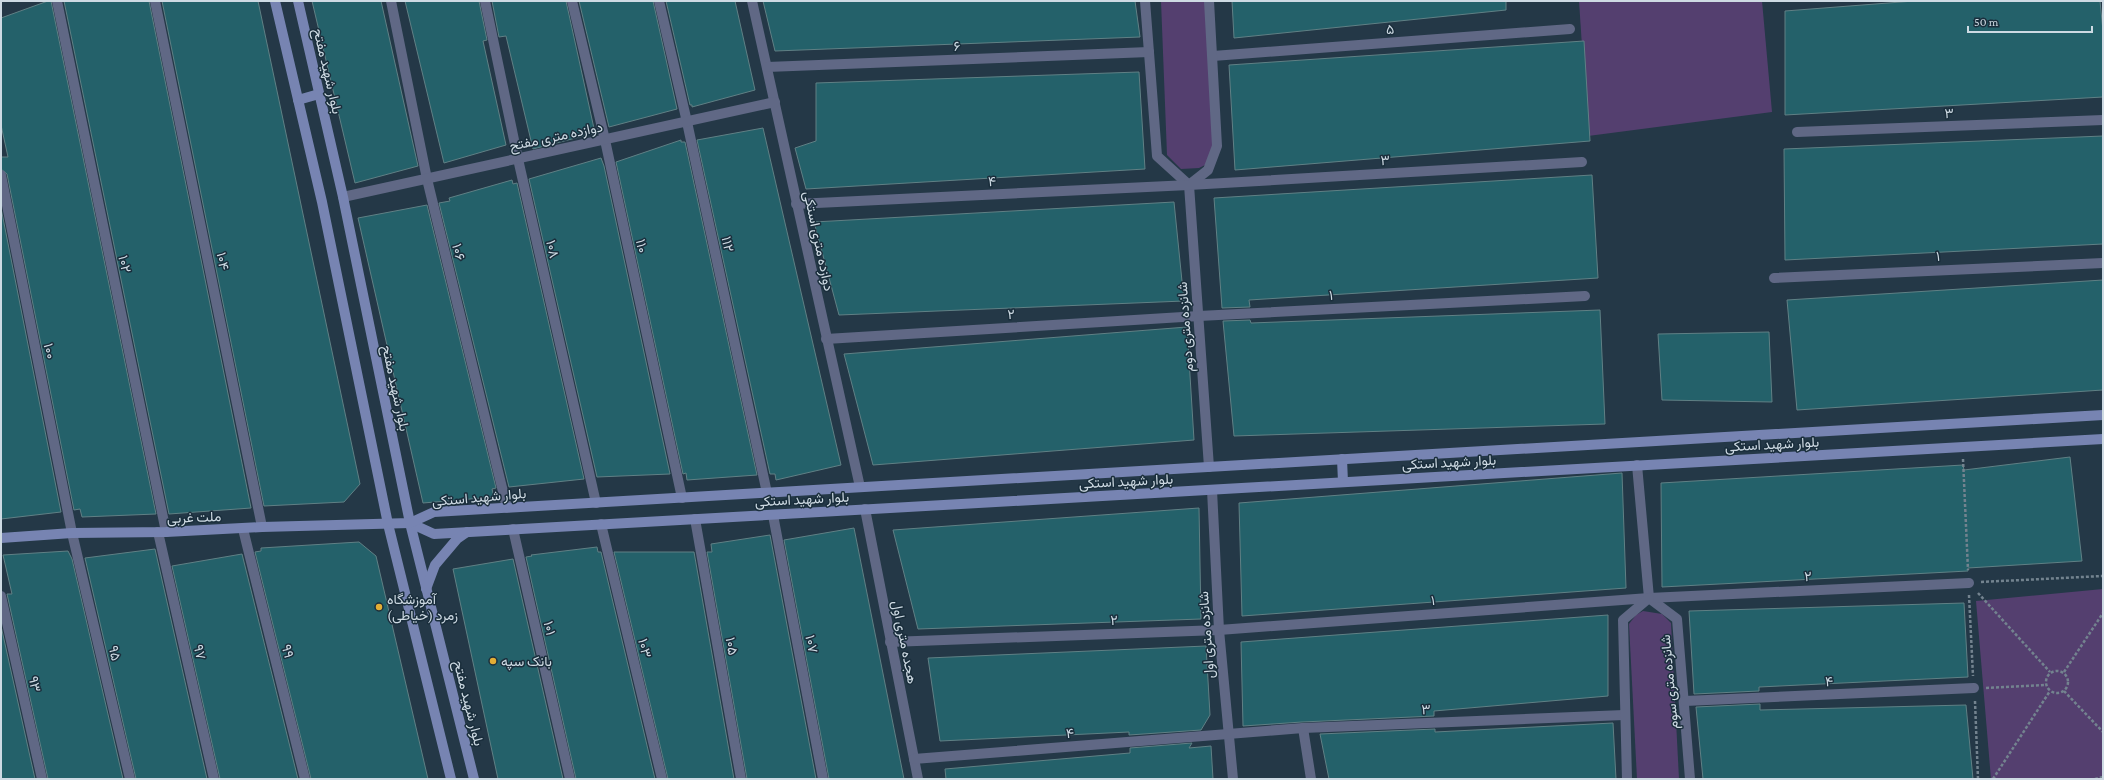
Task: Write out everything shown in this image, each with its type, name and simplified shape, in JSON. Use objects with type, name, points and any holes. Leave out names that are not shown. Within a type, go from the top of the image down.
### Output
[{"type":"main road","points":[[275,1],[322,202],[388,524],[451,779]]},
{"type":"main road","name":"بلوار شهید مفتح","points":[[298,1],[343,197],[410,524],[474,779]]},
{"type":"main road","points":[[298,100],[319,94]]},
{"type":"main road","name":"بلوار شهید استکی","points":[[410,524],[434,512],[2103,415]]},
{"type":"main road","name":"بلوار شهید استکی","points":[[410,524],[434,534],[2103,439]]},
{"type":"main road","points":[[1342,459],[1343,482]]},
{"type":"main road","name":"ملت غربی","points":[[1,538],[72,533],[162,532],[262,527],[410,524]]},
{"type":"main road","points":[[426,589],[435,565],[457,539],[467,532]]},
{"type":"street","name":"۱۰۲","points":[[57,1],[162,532]]},
{"type":"street","name":"۱۰۴","points":[[155,1],[262,527]]},
{"type":"street","name":"۱۰۶","points":[[391,1],[427,179],[507,508]]},
{"type":"street","name":"۱۰۸","points":[[485,1],[518,159],[596,503]]},
{"type":"street","name":"۱۱۰","points":[[572,1],[605,140],[682,498]]},
{"type":"street","name":"۱۱۲","points":[[659,1],[688,122],[768,493]]},
{"type":"street","name":"دوازده متری استکی","points":[[752,1],[860,487]]},
{"type":"street","points":[[1146,1],[1157,156],[1190,186],[1208,170],[1217,146],[1209,1]]},
{"type":"street","name":"۵","points":[[1213,56],[1570,29]]},
{"type":"street","name":"۶","points":[[767,67],[1149,52]]},
{"type":"street","name":"دوازده متری مفتح","points":[[343,197],[775,102]]},
{"type":"street","name":"۳","points":[[1797,132],[2103,120]]},
{"type":"street","name":"۳","points":[[1190,186],[1582,162]]},
{"type":"street","name":"۱۰۰","points":[[1,175],[72,533]]},
{"type":"street","name":"۴","points":[[796,204],[1190,186]]},
{"type":"street","name":"شانزده متری دوم","points":[[1190,186],[1209,467]]},
{"type":"street","name":"۱","points":[[1774,278],[2103,263]]},
{"type":"street","name":"۱","points":[[1199,316],[1585,296]]},
{"type":"street","name":"۲","points":[[826,339],[1199,316]]},
{"type":"street","points":[[1627,779],[1624,715],[1624,620],[1649,598],[1638,465]]},
{"type":"street","name":"شانزده متری اول","points":[[1212,490],[1219,630],[1233,779]]},
{"type":"street","name":"هجده متری اول","points":[[865,509],[918,779]]},
{"type":"street","name":"۱۰۷","points":[[773,514],[823,779]]},
{"type":"street","name":"۱۰۵","points":[[695,519],[741,779]]},
{"type":"street","name":"۱۰۳","points":[[601,524],[662,779]]},
{"type":"street","name":"۹۹","points":[[243,529],[305,779]]},
{"type":"street","name":"۱۰۱","points":[[513,529],[570,779]]},
{"type":"street","name":"۹۷","points":[[162,532],[214,779]]},
{"type":"street","name":"۹۵","points":[[72,533],[130,779]]},
{"type":"street","name":"۲","points":[[1649,598],[1969,583]]},
{"type":"street","name":"۹۳","points":[[1,596],[42,779]]},
{"type":"street","name":"۱","points":[[1219,630],[1649,598]]},
{"type":"street","name":"شانزده متری سوم","points":[[1649,598],[1678,619],[1690,779]]},
{"type":"street","name":"۲","points":[[890,642],[1219,630]]},
{"type":"street","name":"۴","points":[[1685,701],[1974,688]]},
{"type":"street","name":"۳","points":[[1228,736],[1303,728],[1624,715]]},
{"type":"street","points":[[1303,728],[1311,779]]},
{"type":"street","name":"۴","points":[[914,759],[1228,736]]},
{"type":"path","points":[[1962,447],[1978,779]]},
{"type":"path","points":[[1969,583],[2103,576]]},
{"type":"path","points":[[1969,583],[2050,672]]},
{"type":"path","points":[[2064,672],[2103,613]]},
{"type":"path","points":[[2057,670],[2064,672],[2068,678],[2068,685],[2064,691],[2057,694],[2050,691],[2046,685],[2046,678],[2050,672],[2057,670]]},
{"type":"path","points":[[1974,688],[2046,685]]},
{"type":"path","points":[[1993,779],[2050,691]]},
{"type":"path","points":[[2064,691],[2103,732]]},
{"type":"path","points":[[2095,779],[2103,778]]},
{"type":"shaded area","points":[[1161,1],[1210,1],[1215,97],[1211,162],[1199,168],[1181,169],[1167,155]]},
{"type":"shaded area","points":[[1579,1],[1762,1],[1772,112],[1588,136]]},
{"type":"shaded area","points":[[2103,589],[2103,779],[1991,779],[1976,601]]},
{"type":"shaded area","points":[[1643,611],[1662,614],[1671,623],[1679,779],[1637,779],[1629,624],[1636,615]]},
{"type":"building","points":[[51,1],[156,514],[82,517],[80,509],[74,510],[7,174],[1,169],[1,157],[8,157],[1,125],[1,18]]},
{"type":"building","points":[[64,1],[149,1],[251,508],[169,514]]},
{"type":"building","points":[[162,1],[258,1],[360,484],[344,502],[264,506]]},
{"type":"building","points":[[312,1],[381,1],[418,166],[355,183]]},
{"type":"building","points":[[405,1],[479,1],[487,40],[483,41],[506,145],[444,163]]},
{"type":"building","points":[[492,1],[566,1],[595,133],[533,149],[506,36],[499,37]]},
{"type":"building","points":[[579,1],[653,1],[677,109],[609,127]]},
{"type":"building","points":[[666,1],[735,1],[755,90],[692,107],[692,105],[690,105]]},
{"type":"building","points":[[763,1],[1135,1],[1140,37],[775,51]]},
{"type":"building","points":[[1232,1],[1506,1],[1506,10],[1234,38]]},
{"type":"building","points":[[1914,1],[2100,1],[2103,31],[2103,97],[1785,115],[1785,11]]},
{"type":"building","points":[[1584,41],[1590,141],[1235,170],[1229,65]]},
{"type":"building","points":[[1139,72],[1145,169],[806,189],[795,148],[816,141],[816,83]]},
{"type":"building","points":[[763,128],[841,465],[776,480],[775,474],[770,474],[697,140]]},
{"type":"building","points":[[2103,136],[2103,244],[1785,260],[1784,149]]},
{"type":"building","points":[[681,140],[681,142],[685,142],[757,475],[687,480],[686,473],[683,474],[616,162]]},
{"type":"building","points":[[601,158],[604,166],[670,474],[597,477],[529,179]]},
{"type":"building","points":[[1592,175],[1598,278],[1249,300],[1250,307],[1222,308],[1214,198]]},
{"type":"building","points":[[512,180],[513,184],[517,183],[584,479],[509,487],[439,203],[450,201],[449,198]]},
{"type":"building","points":[[1174,202],[1184,301],[839,315],[814,222]]},
{"type":"building","points":[[427,205],[496,488],[492,489],[494,497],[423,503],[358,218]]},
{"type":"building","points":[[1,208],[61,512],[1,519]]},
{"type":"building","points":[[2103,280],[2103,390],[1797,410],[1787,300]]},
{"type":"building","points":[[1600,310],[1605,424],[1234,436],[1223,321],[1250,320],[1251,323]]},
{"type":"building","points":[[1187,327],[1194,440],[873,465],[844,354]]},
{"type":"building","points":[[1769,332],[1772,402],[1662,400],[1658,334]]},
{"type":"building","points":[[2070,457],[2082,561],[1968,568],[1968,571],[1662,587],[1661,483],[1963,465],[1964,470]]},
{"type":"building","points":[[1622,473],[1626,588],[1242,616],[1239,503]]},
{"type":"building","points":[[1199,508],[1201,619],[918,629],[893,530]]},
{"type":"building","points":[[854,528],[904,779],[829,779],[784,540]]},
{"type":"building","points":[[770,535],[816,779],[747,779],[707,552],[712,552],[711,544]]},
{"type":"building","points":[[359,542],[376,556],[428,779],[311,779],[255,552],[261,551],[261,548]]},
{"type":"building","points":[[597,547],[598,552],[601,552],[655,779],[576,779],[526,557],[532,556],[531,555]]},
{"type":"building","points":[[155,549],[207,779],[136,779],[85,558]]},
{"type":"building","points":[[68,551],[72,559],[123,779],[48,779],[7,594],[12,594],[3,555]]},
{"type":"building","points":[[614,552],[694,552],[734,779],[668,779]]},
{"type":"building","points":[[242,554],[298,779],[220,779],[172,566]]},
{"type":"building","points":[[513,559],[563,779],[498,779],[453,569]]},
{"type":"building","points":[[1964,603],[1968,677],[1759,687],[1759,691],[1694,694],[1689,611]]},
{"type":"building","points":[[1608,615],[1608,696],[1434,711],[1434,716],[1243,726],[1241,642]]},
{"type":"building","points":[[1,626],[35,779],[1,779]]},
{"type":"building","points":[[1206,646],[1210,715],[1201,730],[1129,735],[1129,732],[940,741],[928,658]]},
{"type":"building","points":[[1760,704],[1760,710],[1966,705],[1973,779],[1703,779],[1696,707]]},
{"type":"building","points":[[1613,723],[1616,779],[1329,779],[1320,734],[1435,729],[1435,732]]},
{"type":"building","points":[[1192,743],[1189,748],[1211,746],[1213,779],[946,779],[945,769],[1130,753],[1130,748]]},
{"type":"place","name":"آموزشگاه زمرد (خیاطی)","points":[[379,607]]},
{"type":"place","name":"بانک سپه","points":[[493,661]]}]
